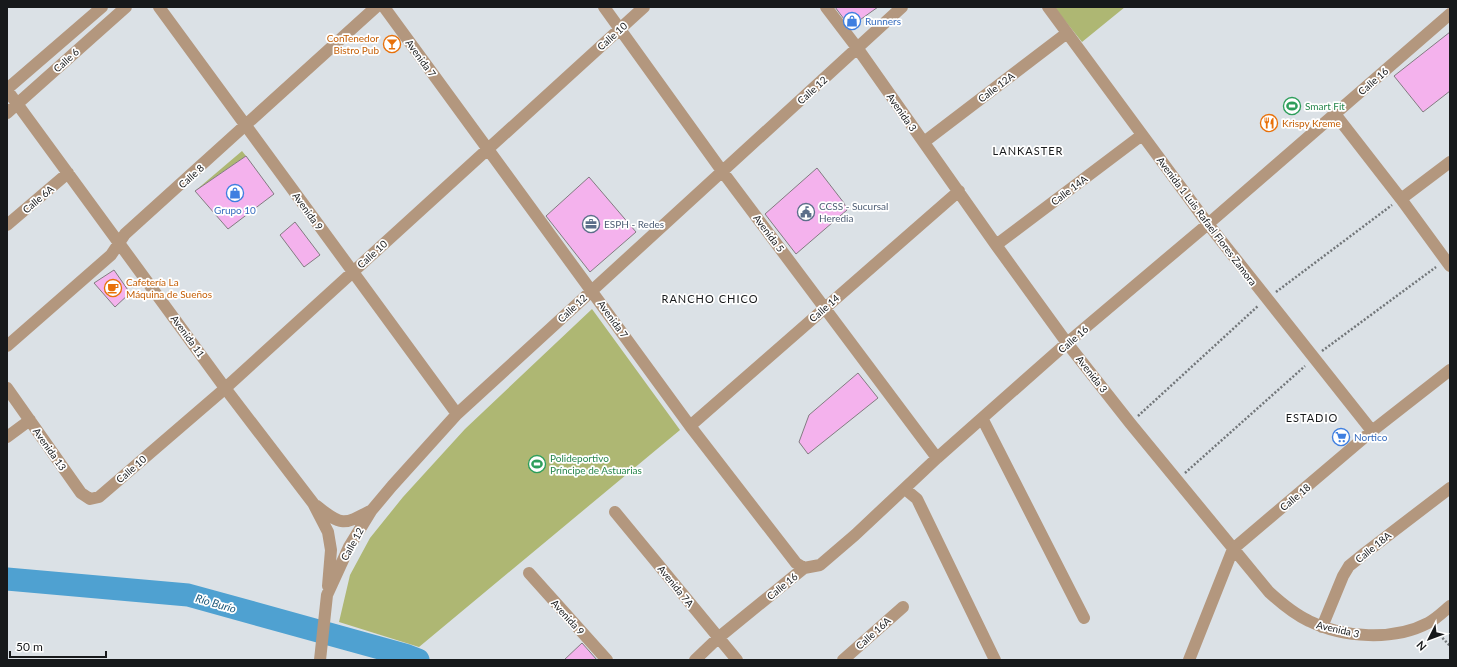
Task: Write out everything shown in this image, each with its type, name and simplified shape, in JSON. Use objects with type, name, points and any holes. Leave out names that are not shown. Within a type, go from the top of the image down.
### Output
[{"type":"street","name":"Calle 6","points":[[7,90],[102,7]]},
{"type":"street","name":"Calle 6","points":[[7,113],[126,7]]},
{"type":"street","name":"Avenida 9","points":[[159,7],[457,414]]},
{"type":"street","name":"Calle 8","points":[[7,346],[111,255],[126,234],[376,7]]},
{"type":"street","name":"Avenida 7","points":[[384,7],[690,426],[796,563],[804,568]]},
{"type":"street","name":"Avenida 5","points":[[604,7],[722,170],[937,458]]},
{"type":"street","name":"Calle 10","points":[[98,498],[225,388],[644,7]]},
{"type":"street","name":"Avenida 3","points":[[826,7],[858,49],[996,245],[1068,343],[1130,423],[1269,592],[1296,614],[1322,627],[1347,633],[1372,636],[1400,634],[1428,623],[1450,606]]},
{"type":"street","name":"Calle 12","points":[[320,660],[327,594],[349,547],[371,511],[392,486],[457,414],[722,170],[858,49],[902,7]]},
{"type":"street","name":"Avenida 1 Luis Rafael Flores Zamora","points":[[1048,7],[1208,224],[1372,431]]},
{"type":"street","name":"Calle 16","points":[[695,660],[718,638],[804,568],[816,566],[824,562],[982,418],[1450,14]]},
{"type":"street","name":"Calle 12A","points":[[924,142],[1067,33]]},
{"type":"street","name":"Avenida 11","points":[[7,90],[225,388],[314,503],[328,532],[331,550],[327,594]]},
{"type":"street","points":[[1335,114],[1401,199],[1450,266]]},
{"type":"street","name":"Calle 14A","points":[[996,245],[1142,135]]},
{"type":"street","points":[[1401,199],[1450,162]]},
{"type":"street","name":"Calle 6A","points":[[7,225],[68,173]]},
{"type":"street","name":"Calle 14","points":[[690,426],[958,191]]},
{"type":"street","name":"Calle 18","points":[[1189,660],[1233,549],[1372,431],[1450,370]]},
{"type":"street","name":"Avenida 13","points":[[7,388],[81,494],[90,499],[98,498]]},
{"type":"street","points":[[982,418],[1084,618]]},
{"type":"street","points":[[7,437],[30,420]]},
{"type":"street","name":"Calle 18A","points":[[1322,627],[1346,570],[1365,553],[1450,488]]},
{"type":"street","points":[[905,489],[917,499],[996,660]]},
{"type":"street","name":"Avenida 11","points":[[314,503],[333,519],[342,521],[350,521],[371,511]]},
{"type":"street","name":"Avenida 7A","points":[[615,512],[737,660]]},
{"type":"street","name":"Avenida 9","points":[[529,573],[607,660]]},
{"type":"street","name":"Calle 16A","points":[[843,660],[903,607]]},
{"type":"path","points":[[1428,623],[1450,646]]},
{"type":"green space","points":[[1054,7],[1125,7],[1082,42]]},
{"type":"green space","points":[[242,151],[246,156],[195,191]]},
{"type":"green space","name":"Polideportivo Príncipe de Astuarias","points":[[592,309],[680,430],[419,647],[339,622],[350,575],[370,538],[403,497],[465,429]]},
{"type":"building","points":[[835,7],[878,7],[850,27]]},
{"type":"building","points":[[1450,32],[1450,91],[1423,112],[1394,76]]},
{"type":"building","name":"Grupo 10","points":[[246,156],[274,194],[228,229],[195,191]]},
{"type":"building","name":"CCSS - Sucursal Heredia","points":[[817,168],[844,203],[847,210],[796,254],[765,214]]},
{"type":"building","name":"ESPH - Redes","points":[[589,177],[636,232],[590,272],[546,216]]},
{"type":"building","points":[[295,222],[320,255],[304,267],[280,235]]},
{"type":"building","name":"Cafetería La Máquina de Sueños","points":[[114,270],[130,293],[115,307],[94,283]]},
{"type":"building","points":[[858,373],[878,398],[808,454],[799,442],[809,415]]},
{"type":"building","points":[[582,643],[597,660],[564,660]]},
{"type":"waterway","name":"Río Burío","points":[[7,579],[188,595],[405,655],[418,660]]},
{"type":"place","name":"Runners","points":[[852,21]]},
{"type":"place","name":"ConTenedor Bistro Pub","points":[[392,44]]},
{"type":"place","name":"Smart Fit","points":[[1292,106]]},
{"type":"place","name":"Krispy Kreme","points":[[1269,123]]},
{"type":"place","name":"Grupo 10","points":[[235,193]]},
{"type":"place","name":"CCSS - Sucursal Heredia","points":[[806,212]]},
{"type":"place","name":"ESPH - Redes","points":[[591,224]]},
{"type":"place","name":"Cafetería La Máquina de Sueños","points":[[113,288]]},
{"type":"place","name":"Nortico","points":[[1341,437]]},
{"type":"place","name":"Polideportivo Príncipe de Astuarias","points":[[537,464]]},
{"type":"district","name":"LANKASTER","points":[[1028,150]]},
{"type":"district","name":"RANCHO CHICO","points":[[710,298]]},
{"type":"district","name":"ESTADIO","points":[[1312,417]]}]
